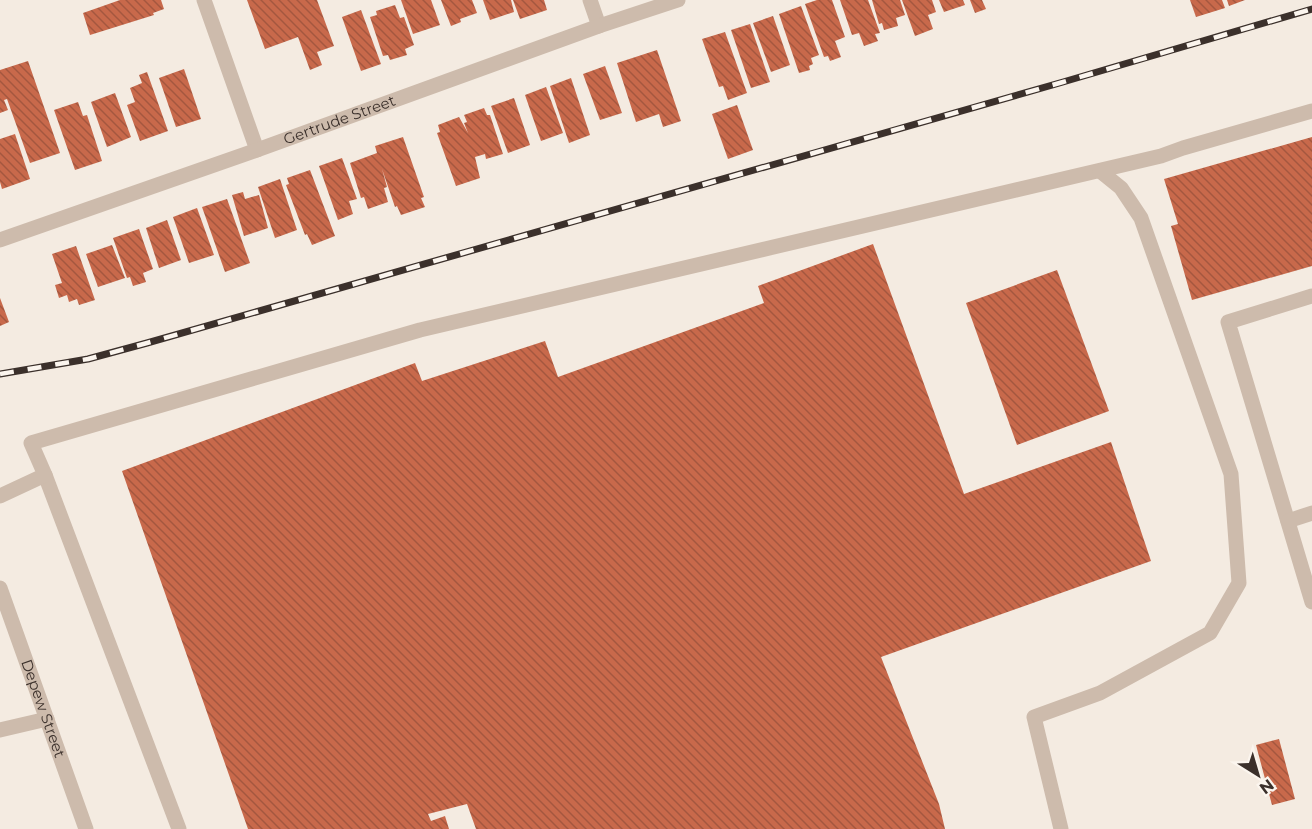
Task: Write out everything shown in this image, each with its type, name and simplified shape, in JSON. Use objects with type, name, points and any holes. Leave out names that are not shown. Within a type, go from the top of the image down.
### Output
[{"type":"street","points":[[204,0],[258,150]]},
{"type":"street","points":[[590,0],[599,26]]},
{"type":"street","name":"Gertrude Street","points":[[0,240],[258,150],[599,26],[678,0]]},
{"type":"street","points":[[179,829],[31,443],[409,333],[1100,171],[1161,156],[1312,111]]},
{"type":"street","points":[[1061,829],[1034,717],[1100,693],[1210,633],[1239,583],[1231,474],[1141,218],[1121,188],[1100,171]]},
{"type":"street","points":[[1312,296],[1228,322],[1312,602]]},
{"type":"street","points":[[0,496],[45,476]]},
{"type":"street","points":[[1288,521],[1312,513]]},
{"type":"street","name":"Depew Street","points":[[0,588],[86,829]]},
{"type":"street","points":[[0,730],[47,719]]},
{"type":"building","points":[[120,0],[161,0],[164,9],[153,13],[154,15],[90,35],[83,13]]},
{"type":"building","points":[[247,0],[317,0],[334,46],[317,52],[322,65],[310,70],[298,37],[265,49]]},
{"type":"building","points":[[401,0],[431,0],[440,25],[413,34]]},
{"type":"building","points":[[441,0],[472,0],[477,13],[460,19],[461,22],[451,26]]},
{"type":"building","points":[[483,0],[511,0],[514,12],[490,20]]},
{"type":"building","points":[[513,0],[544,0],[547,10],[520,19]]},
{"type":"building","points":[[817,0],[832,0],[845,37],[835,41],[841,57],[830,61],[828,56],[824,57],[805,4]]},
{"type":"building","points":[[840,0],[868,0],[880,33],[875,34],[878,41],[864,46],[859,33],[852,35]]},
{"type":"building","points":[[872,0],[900,0],[905,15],[896,18],[898,26],[884,30],[882,23],[879,24]]},
{"type":"building","points":[[902,0],[932,0],[936,12],[928,15],[933,29],[915,36]]},
{"type":"building","points":[[939,0],[963,0],[965,5],[944,12]]},
{"type":"building","points":[[970,0],[982,0],[986,9],[975,13]]},
{"type":"building","points":[[1190,0],[1222,0],[1225,8],[1196,17]]},
{"type":"building","points":[[1227,0],[1245,0],[1229,6]]},
{"type":"building","points":[[395,5],[400,18],[404,17],[414,45],[405,49],[407,55],[390,60],[388,55],[383,56],[370,17],[377,15],[376,11]]},
{"type":"building","points":[[801,6],[819,55],[811,58],[813,64],[809,66],[810,70],[799,73],[779,14]]},
{"type":"building","points":[[361,10],[381,64],[361,71],[342,17]]},
{"type":"building","points":[[773,16],[790,65],[771,72],[753,23]]},
{"type":"building","points":[[750,24],[770,82],[751,88],[731,30]]},
{"type":"building","points":[[725,32],[747,93],[728,100],[723,86],[719,87],[702,39]]},
{"type":"building","points":[[657,50],[681,121],[663,127],[659,114],[636,122],[617,63]]},
{"type":"building","points":[[28,61],[60,153],[30,163],[7,99],[4,100],[8,110],[0,113],[0,70]]},
{"type":"building","points":[[605,66],[622,113],[600,120],[583,74]]},
{"type":"building","points":[[184,69],[201,119],[176,127],[159,78]]},
{"type":"building","points":[[147,72],[168,131],[140,141],[127,105],[135,102],[130,88],[142,83],[139,75]]},
{"type":"building","points":[[571,78],[590,135],[569,143],[550,86]]},
{"type":"building","points":[[546,87],[563,133],[541,141],[525,95]]},
{"type":"building","points":[[115,93],[131,137],[107,147],[91,102]]},
{"type":"building","points":[[514,98],[530,145],[508,153],[491,106]]},
{"type":"building","points":[[78,102],[83,116],[87,115],[102,161],[75,170],[54,110]]},
{"type":"building","points":[[737,105],[753,150],[728,159],[712,114]]},
{"type":"building","points":[[484,108],[487,115],[490,115],[503,154],[486,159],[485,154],[475,157],[480,178],[456,186],[437,133],[440,132],[438,125],[459,117],[468,133],[464,115]]},
{"type":"building","points":[[15,134],[30,179],[2,189],[0,139]]},
{"type":"building","points":[[403,137],[424,197],[421,198],[425,207],[401,215],[397,206],[395,207],[382,169],[388,202],[368,209],[364,197],[361,198],[350,163],[377,153],[375,146]]},
{"type":"building","points":[[1312,137],[1312,266],[1192,300],[1171,226],[1178,224],[1164,179]]},
{"type":"building","points":[[342,158],[357,199],[349,201],[353,214],[338,220],[319,166]]},
{"type":"building","points":[[310,170],[335,236],[312,245],[307,234],[305,235],[286,185],[289,184],[287,178]]},
{"type":"building","points":[[280,179],[297,230],[275,238],[258,187]]},
{"type":"building","points":[[243,192],[245,199],[259,195],[268,228],[244,236],[232,195]]},
{"type":"building","points":[[227,199],[250,263],[225,272],[202,207]]},
{"type":"building","points":[[197,208],[214,255],[189,263],[173,217]]},
{"type":"building","points":[[167,220],[181,260],[159,268],[146,228]]},
{"type":"building","points":[[139,229],[153,269],[143,273],[146,282],[133,286],[130,277],[127,278],[113,238]]},
{"type":"building","points":[[873,244],[964,494],[1111,442],[1151,561],[881,657],[939,804],[945,829],[476,829],[467,804],[428,814],[431,821],[445,816],[449,829],[248,829],[122,471],[415,363],[422,381],[545,341],[558,377],[764,303],[758,286]]},
{"type":"building","points":[[112,245],[125,278],[98,287],[86,254]]},
{"type":"building","points":[[76,246],[95,300],[79,305],[77,299],[69,302],[67,295],[59,298],[55,285],[62,283],[52,254]]},
{"type":"building","points":[[1057,270],[1109,411],[1017,445],[966,303]]},
{"type":"building","points":[[0,298],[9,322],[0,326]]},
{"type":"building","points":[[1279,739],[1295,799],[1272,805],[1256,745]]},
{"type":"railway","points":[[0,374],[88,359],[147,343],[1312,9]]}]
